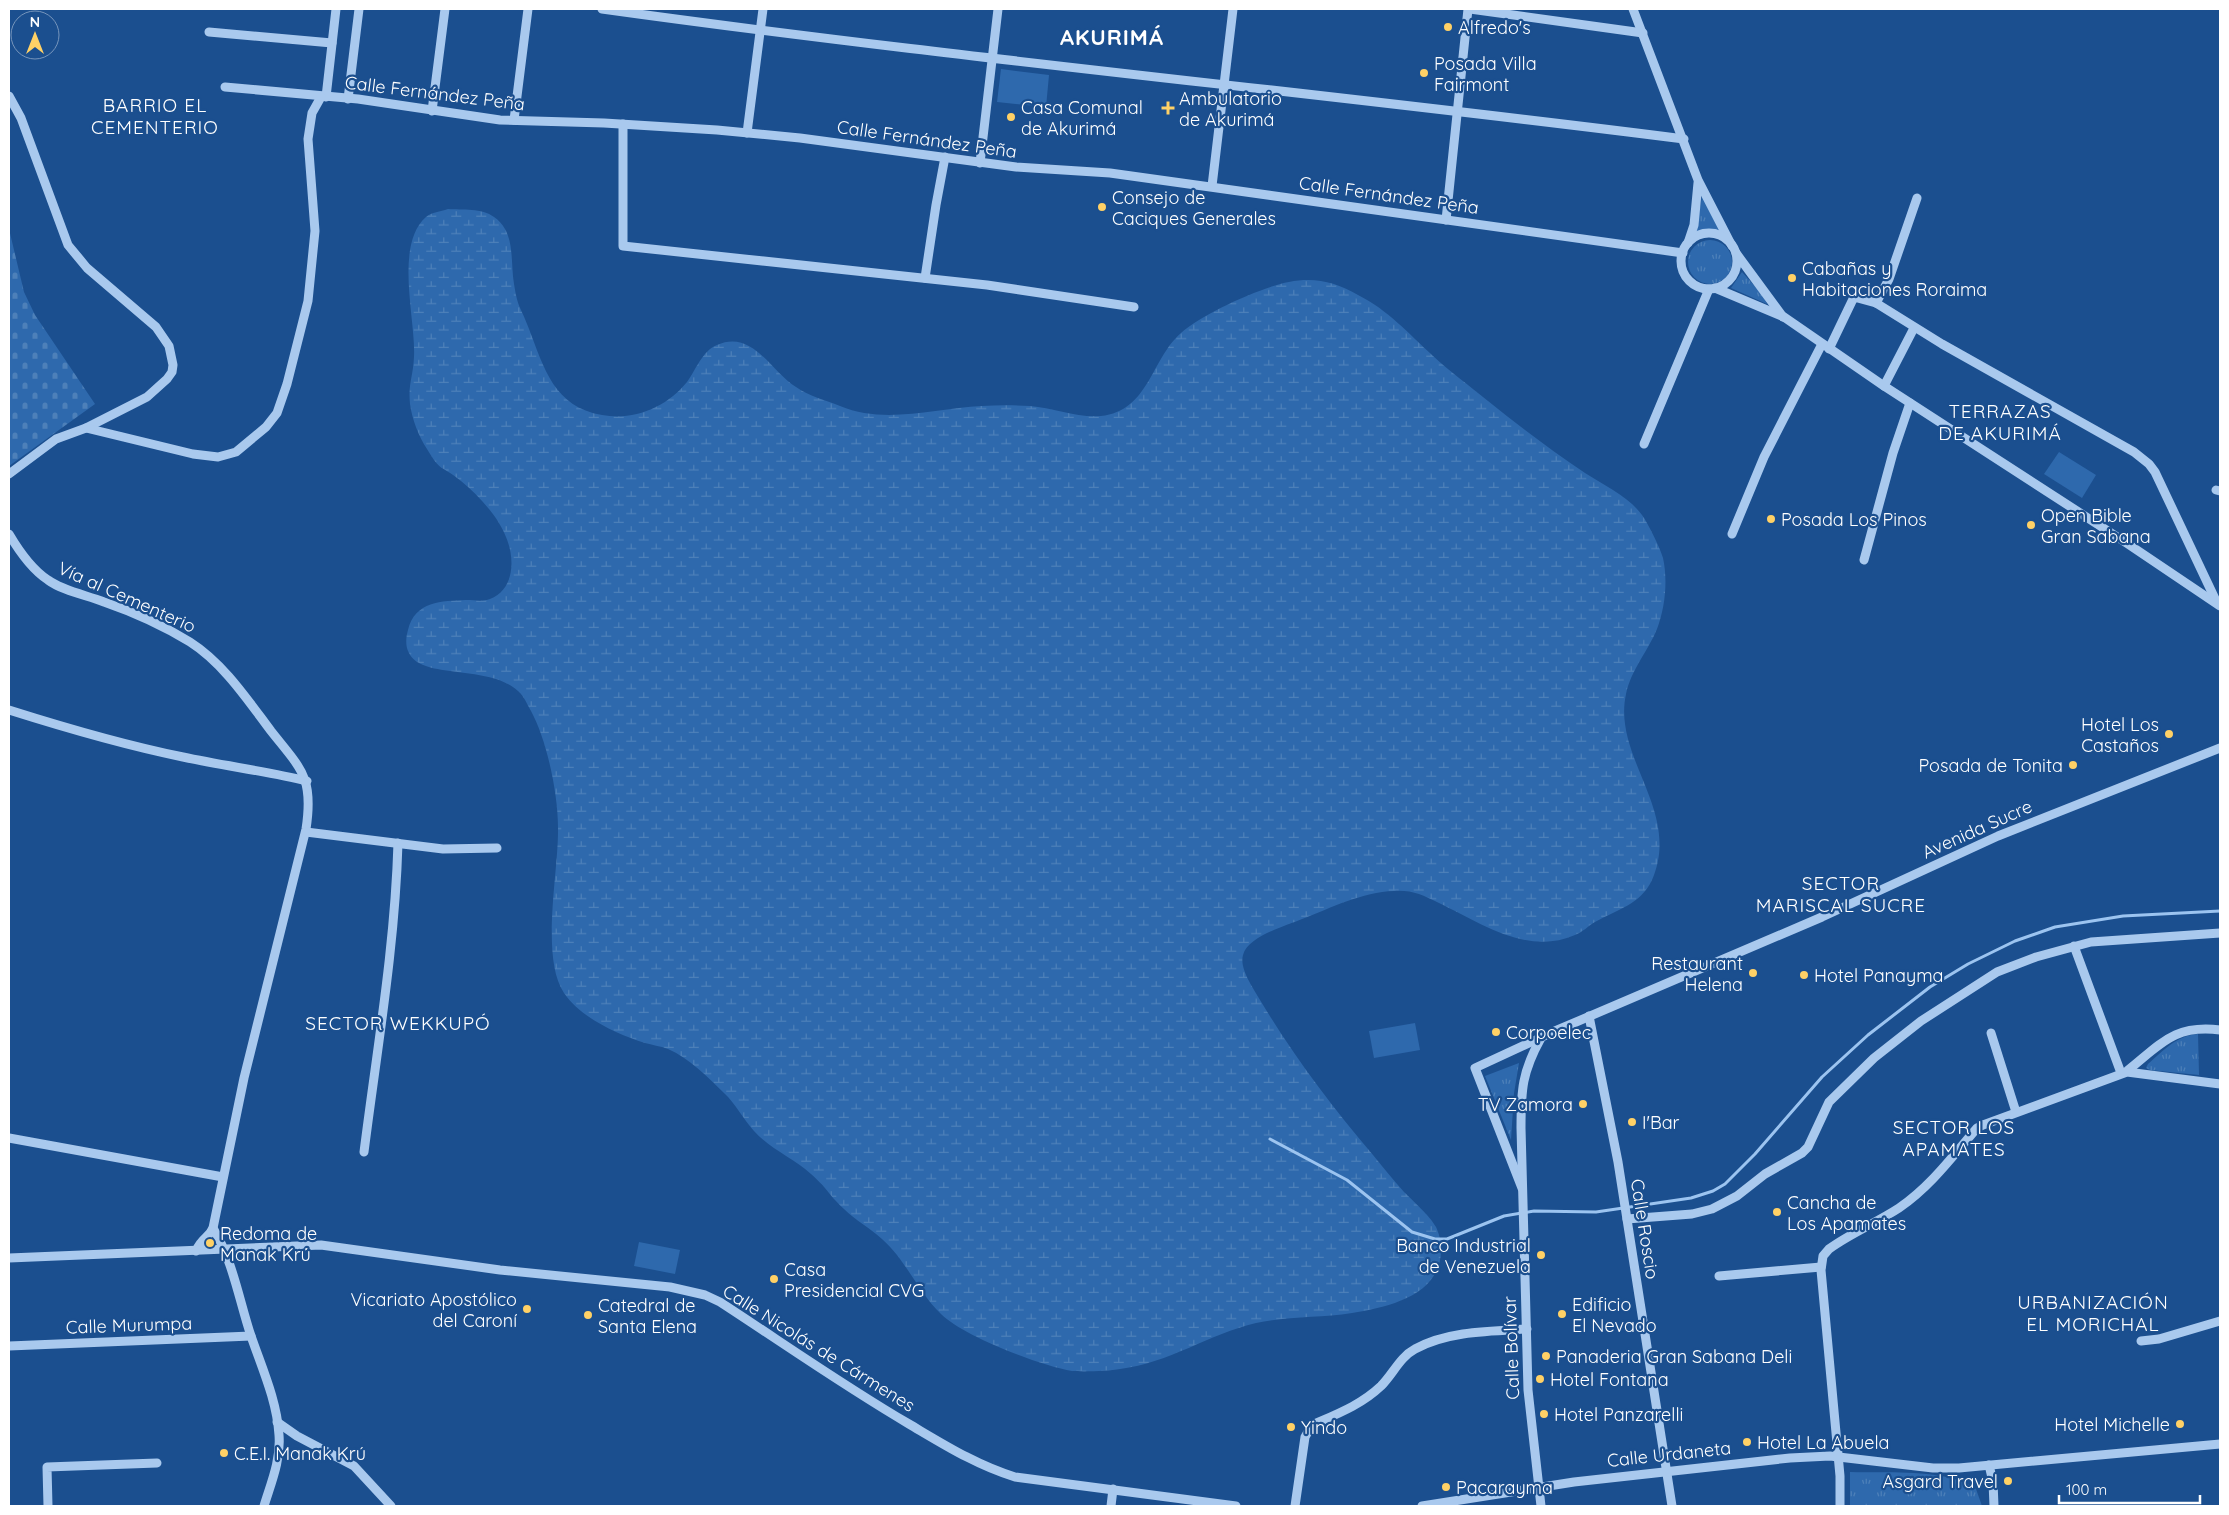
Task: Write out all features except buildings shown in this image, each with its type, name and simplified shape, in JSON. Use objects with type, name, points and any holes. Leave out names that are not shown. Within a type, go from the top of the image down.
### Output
[{"type":"street","points":[[86,428],[193,454],[218,457],[236,452],[266,427],[277,413],[287,384],[308,301],[315,231],[308,139],[312,113],[324,97],[336,9]]},
{"type":"street","points":[[348,99],[359,9]]},
{"type":"street","points":[[432,111],[445,9]]},
{"type":"street","points":[[514,120],[528,9]]},
{"type":"street","points":[[602,9],[760,31],[993,59],[1224,86],[1458,110],[1684,139]]},
{"type":"street","points":[[747,133],[763,9]]},
{"type":"street","points":[[980,163],[998,9]]},
{"type":"street","points":[[1212,186],[1233,9]]},
{"type":"street","points":[[1446,220],[1469,9],[1643,33]]},
{"type":"street","points":[[1633,9],[1698,180],[1734,249],[1737,265],[1732,278],[1722,286],[1712,289],[1644,444]]},
{"type":"street","points":[[209,32],[332,43]]},
{"type":"street","name":"Calle Fernández Peña","points":[[224,87],[348,99],[475,117],[623,124],[800,138],[1016,168],[1089,171],[1212,186],[1446,220],[1685,249]]},
{"type":"street","points":[[9,96],[21,118],[68,245],[87,268],[156,328],[169,346],[172,356],[172,372],[159,388],[134,404],[86,428],[56,439],[9,474]]},
{"type":"street","points":[[623,124],[623,246],[925,278],[1134,307]]},
{"type":"street","points":[[925,278],[945,157]]},
{"type":"street","points":[[1698,180],[1694,225],[1685,249],[1682,264],[1686,277],[1696,286],[1712,289],[1784,318],[1884,386],[2219,605]]},
{"type":"street","points":[[1876,303],[1889,279],[1917,198]]},
{"type":"street","points":[[1685,249],[1697,237],[1710,234],[1723,237],[1734,249],[1784,318]]},
{"type":"street","points":[[1732,534],[1764,457],[1854,297],[1876,303],[1914,328],[2134,452],[2149,464],[2165,491],[2219,605]]},
{"type":"street","points":[[1884,386],[1914,328]]},
{"type":"street","points":[[1864,560],[1892,453],[1910,403]]},
{"type":"street","name":"Vía al Cementerio","points":[[9,534],[25,558],[48,581],[148,621],[207,653],[260,716],[297,764],[307,781]]},
{"type":"street","points":[[9,710],[96,736],[181,757],[280,774],[307,781],[309,804],[306,832],[244,1078],[213,1228],[212,1232],[201,1240],[196,1251]]},
{"type":"street","name":"Avenida Sucre","points":[[1475,1068],[1589,1016],[1822,917],[2034,821],[2220,748]]},
{"type":"street","points":[[306,832],[444,849],[497,848]]},
{"type":"street","points":[[364,1152],[376,1053],[385,1003],[396,902],[398,843]]},
{"type":"street","points":[[1626,1216],[1692,1214],[1712,1209],[1807,1149],[1824,1109],[1835,1095],[1902,1034],[1997,972],[2036,956],[2074,946],[2115,939],[2220,933]]},
{"type":"street","points":[[2074,946],[2124,1072]]},
{"type":"street","name":"Calle Roscio","points":[[1589,1016],[1624,1202],[1672,1506]]},
{"type":"street","points":[[1840,1506],[1838,1457],[1821,1267],[1823,1256],[1829,1250],[1899,1208],[1930,1183],[1977,1128],[2124,1072],[2177,1033],[2194,1029],[2220,1030]]},
{"type":"street","points":[[1991,1033],[2016,1112]]},
{"type":"street","name":"Calle Bolívar","points":[[1541,1038],[1530,1057],[1522,1086],[1522,1188],[1529,1407],[1541,1506]]},
{"type":"street","name":"Calle Bolívar","points":[[1475,1068],[1522,1188]]},
{"type":"street","points":[[2124,1072],[2220,1084]]},
{"type":"street","points":[[9,1138],[223,1176]]},
{"type":"street","points":[[213,1228],[224,1249],[266,1378],[277,1422],[279,1436],[277,1458],[264,1506]]},
{"type":"street","name":"Calle Nicolás de Cármenes","points":[[9,1258],[321,1245],[500,1270],[648,1284],[687,1290],[720,1302],[823,1372],[960,1454],[1014,1477],[1236,1506]]},
{"type":"street","points":[[1719,1276],[1821,1267]]},
{"type":"street","points":[[2141,1341],[2159,1339],[2220,1321]]},
{"type":"street","points":[[1295,1506],[1305,1437],[1312,1425],[1343,1412],[1366,1398],[1382,1385],[1404,1358],[1415,1348],[1459,1336],[1527,1329]]},
{"type":"street","name":"Calle Murumpa","points":[[9,1346],[251,1336]]},
{"type":"street","points":[[277,1422],[297,1436],[354,1466],[391,1506]]},
{"type":"street","name":"Calle Urdaneta","points":[[1422,1506],[1477,1502],[1538,1487],[1667,1470],[1790,1458],[1838,1457],[1933,1468],[1959,1468],[2220,1444]]},
{"type":"street","points":[[48,1506],[47,1467],[157,1463]]},
{"type":"street","points":[[1989,1465],[1993,1482],[1994,1506]]},
{"type":"street","points":[[1111,1506],[1113,1489]]},
{"type":"green space","points":[[1001,69],[1049,75],[1046,107],[997,102]]},
{"type":"green space","points":[[1702,196],[1720,233],[1708,230],[1696,232]]},
{"type":"green space","points":[[448,209],[484,212],[501,223],[506,231],[511,248],[514,284],[518,303],[540,358],[553,384],[562,395],[572,404],[586,411],[602,415],[626,416],[638,414],[660,405],[670,399],[687,382],[707,352],[717,345],[730,342],[741,343],[751,347],[761,354],[787,380],[801,390],[817,398],[857,412],[892,415],[964,407],[1012,405],[1039,407],[1083,416],[1101,416],[1117,412],[1130,405],[1148,382],[1171,344],[1181,333],[1203,318],[1232,302],[1263,289],[1289,282],[1316,280],[1341,287],[1379,308],[1446,367],[1512,420],[1636,508],[1648,524],[1660,549],[1665,576],[1664,603],[1660,621],[1628,685],[1624,718],[1628,740],[1653,808],[1659,831],[1659,855],[1652,880],[1641,895],[1628,906],[1595,922],[1578,934],[1557,940],[1539,942],[1505,934],[1417,894],[1407,891],[1382,892],[1347,901],[1268,932],[1252,942],[1246,948],[1243,955],[1243,966],[1251,985],[1299,1060],[1357,1137],[1436,1227],[1441,1245],[1438,1266],[1432,1279],[1422,1289],[1410,1297],[1381,1307],[1340,1315],[1280,1319],[1256,1323],[1138,1366],[1110,1370],[1072,1371],[1023,1357],[966,1331],[941,1314],[925,1296],[890,1247],[848,1213],[811,1174],[760,1137],[728,1097],[691,1063],[668,1049],[623,1035],[600,1024],[571,1002],[564,993],[557,977],[553,958],[552,913],[558,827],[554,783],[547,752],[537,723],[522,695],[506,683],[491,677],[427,667],[416,661],[409,653],[406,644],[407,633],[412,620],[423,608],[439,602],[490,599],[504,588],[511,572],[509,545],[498,521],[474,493],[436,462],[421,439],[411,410],[410,391],[414,342],[409,284],[411,245],[416,230],[428,215]]},
{"type":"green space","points":[[9,229],[24,292],[35,315],[95,404],[9,466]]},
{"type":"green space","points":[[1710,240],[1722,244],[1728,250],[1732,262],[1728,274],[1722,280],[1710,284],[1698,280],[1692,274],[1688,262],[1692,250],[1698,244]]},
{"type":"green space","points":[[1742,272],[1762,294],[1767,304],[1731,288]]},
{"type":"green space","points":[[2059,452],[2096,475],[2082,498],[2044,474]]},
{"type":"green space","points":[[1415,1023],[1420,1050],[1374,1058],[1369,1031]]},
{"type":"green space","points":[[2198,1034],[2199,1075],[2146,1068],[2148,1064],[2171,1044],[2190,1035]]},
{"type":"green space","points":[[1519,1063],[1514,1093],[1511,1140],[1485,1076]]},
{"type":"green space","points":[[639,1242],[680,1250],[675,1274],[634,1266]]},
{"type":"green space","points":[[1850,1472],[1916,1473],[1949,1478],[1964,1482],[1976,1489],[1982,1506],[1850,1506]]},
{"type":"waterway","points":[[1270,1139],[1347,1180],[1412,1232],[1435,1239],[1447,1239],[1504,1216],[1534,1211],[1596,1212],[1691,1198],[1713,1191],[1725,1184],[1755,1154],[1822,1077],[1868,1035],[1930,987],[1968,964],[2015,941],[2055,927],[2123,916],[2220,911]]},
{"type":"place","name":"Alfredo's","points":[[1448,27]]},
{"type":"place","name":"Posada Villa Fairmont","points":[[1424,73]]},
{"type":"place","name":"Ambulatorio de Akurimá","points":[[1168,108]]},
{"type":"place","name":"Casa Comunal de Akurimá","points":[[1011,117]]},
{"type":"place","name":"Consejo de Caciques Generales","points":[[1102,207]]},
{"type":"place","name":"Cabañas y Habitaciones Roraima","points":[[1792,278]]},
{"type":"place","name":"Posada Los Pinos","points":[[1771,519]]},
{"type":"place","name":"Open Bible Gran Sabana","points":[[2031,525]]},
{"type":"place","name":"Hotel Los Castaños","points":[[2169,734]]},
{"type":"place","name":"Posada de Tonita","points":[[2073,765]]},
{"type":"place","name":"Restaurant Helena","points":[[1753,973]]},
{"type":"place","name":"Hotel Panayma","points":[[1804,975]]},
{"type":"place","name":"Corpoelec","points":[[1496,1032]]},
{"type":"place","name":"TV Zamora","points":[[1583,1104]]},
{"type":"place","name":"I'Bar","points":[[1632,1122]]},
{"type":"place","name":"Cancha de Los Apamates","points":[[1777,1212]]},
{"type":"place","name":"Redoma de Manak Krú","points":[[210,1243]]},
{"type":"place","name":"Banco Industrial de Venezuela","points":[[1541,1255]]},
{"type":"place","name":"Casa Presidencial CVG","points":[[774,1279]]},
{"type":"place","name":"Vicariato Apostólico del Caroní","points":[[527,1309]]},
{"type":"place","name":"Edificio El Nevado","points":[[1562,1314]]},
{"type":"place","name":"Catedral de Santa Elena","points":[[588,1315]]},
{"type":"place","name":"Panaderia Gran Sabana Deli","points":[[1546,1356]]},
{"type":"place","name":"Hotel Fontana","points":[[1540,1379]]},
{"type":"place","name":"Hotel Panzarelli","points":[[1544,1414]]},
{"type":"place","name":"Hotel Michelle","points":[[2180,1424]]},
{"type":"place","name":"Yindo","points":[[1291,1427]]},
{"type":"place","name":"Hotel La Abuela","points":[[1747,1442]]},
{"type":"place","name":"C.E.I. Manak Krú","points":[[224,1453]]},
{"type":"place","name":"Asgard Travel","points":[[2008,1481]]},
{"type":"place","name":"Pacarayma","points":[[1446,1487]]},
{"type":"district","name":"AKURIMÁ","points":[[1112,37]]},
{"type":"district","name":"BARRIO EL CEMENTERIO","points":[[155,116]]},
{"type":"district","name":"TERRAZAS DE AKURIMÁ","points":[[2000,422]]},
{"type":"district","name":"SECTOR MARISCAL SUCRE","points":[[1841,894]]},
{"type":"district","name":"SECTOR WEKKUPÓ","points":[[398,1023]]},
{"type":"district","name":"SECTOR LOS APAMATES","points":[[1954,1138]]},
{"type":"district","name":"URBANIZACIÓN EL MORICHAL","points":[[2093,1313]]}]
